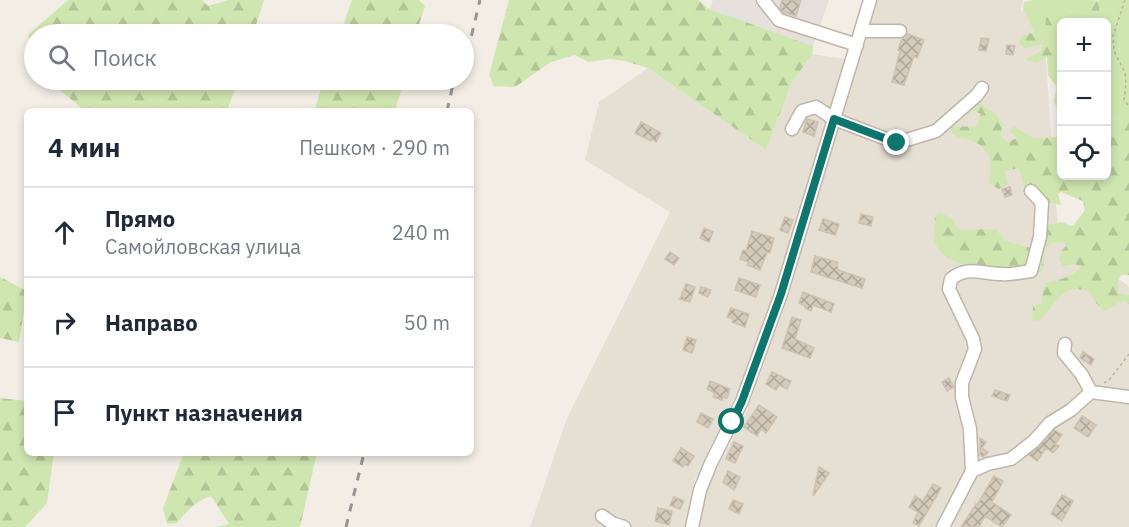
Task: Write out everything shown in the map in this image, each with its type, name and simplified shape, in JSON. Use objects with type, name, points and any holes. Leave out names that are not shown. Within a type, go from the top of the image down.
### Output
[{"type":"street","points":[[763,0],[779,20],[857,45]]},
{"type":"street","points":[[692,527],[700,490],[742,401],[781,294],[870,0]]},
{"type":"street","points":[[861,31],[900,31]]},
{"type":"street","points":[[792,129],[802,111],[816,106],[834,119],[897,143],[936,131],[982,88]]},
{"type":"street","points":[[943,527],[972,471],[970,429],[962,397],[962,383],[975,349],[973,339],[949,289],[951,279],[960,272],[970,270],[1004,275],[1031,271],[1040,237],[1042,203],[1031,191]]},
{"type":"street","points":[[1065,344],[1064,353],[1082,375],[1091,392]]},
{"type":"street","points":[[972,471],[988,464],[1011,459],[1034,441],[1050,423],[1071,410],[1091,392],[1129,397]]},
{"type":"street","points":[[602,516],[624,527]]},
{"type":"path","points":[[1125,0],[1113,36],[1114,51],[1125,73],[1124,100],[1129,106]]},
{"type":"path","points":[[1091,392],[1110,379],[1129,354]]},
{"type":"shaded area","points":[[713,0],[829,0],[813,46],[709,9]]},
{"type":"shaded area","points":[[877,0],[1023,0],[1021,10],[1043,17],[1058,231],[1129,287],[1129,527],[699,527],[700,514],[710,482],[747,410],[788,297]]},
{"type":"shaded area","points":[[812,54],[845,59],[780,281],[736,395],[694,482],[686,527],[530,527],[567,418],[670,212],[585,160],[599,102],[648,68],[766,150],[791,84]]},
{"type":"green space","points":[[68,0],[202,0],[208,6],[229,0],[264,0],[256,24],[41,24]]},
{"type":"green space","points":[[352,0],[419,0],[425,6],[419,24],[344,24]]},
{"type":"green space","points":[[509,0],[698,0],[709,9],[813,46],[812,54],[791,84],[766,150],[648,68],[625,61],[610,59],[588,62],[575,55],[551,62],[515,87],[494,86],[489,75]]},
{"type":"green space","points":[[1092,0],[1078,6],[1066,16],[1054,14],[1045,28],[1035,33],[1023,9],[1024,2]]},
{"type":"green space","points":[[1092,0],[1100,1],[1099,13],[1107,18],[1057,18],[1057,87],[1048,75],[1047,57],[1036,63],[1025,60],[1041,51],[1043,44],[1024,48],[1019,43],[1021,37],[1045,28],[1046,18],[1054,14],[1066,16],[1078,6]]},
{"type":"green space","points":[[1098,0],[1129,0],[1129,117],[1111,119],[1111,18],[1106,18],[1099,13],[1100,2]]},
{"type":"green space","points":[[1057,87],[1057,109],[1054,101]]},
{"type":"green space","points":[[60,90],[234,90],[228,108],[81,108]]},
{"type":"green space","points":[[321,90],[401,90],[396,108],[315,108]]},
{"type":"green space","points":[[978,103],[995,113],[1003,125],[1000,136],[1008,142],[1017,138],[1010,131],[1013,126],[1034,138],[1057,137],[1057,180],[1111,180],[1111,119],[1129,117],[1129,275],[1121,275],[1117,283],[1119,293],[1129,295],[1129,304],[1124,300],[1104,311],[1095,302],[1090,292],[1080,289],[1072,290],[1060,297],[1039,321],[1032,320],[1033,307],[1042,303],[1043,287],[1046,283],[1070,276],[1081,267],[1075,264],[1063,266],[1059,260],[1061,251],[1066,246],[1065,242],[1051,243],[1045,249],[1043,269],[1040,273],[1025,269],[1018,274],[969,266],[946,257],[938,249],[934,233],[935,215],[940,212],[954,220],[955,225],[961,230],[996,229],[1005,241],[1031,248],[1036,227],[1063,222],[1070,226],[1074,225],[1085,210],[1083,201],[1061,192],[1058,194],[1061,205],[1044,201],[1025,190],[1019,168],[1005,171],[1008,185],[998,189],[988,182],[991,164],[984,148],[951,132],[951,128],[954,127],[977,126],[981,114],[972,110],[971,104]]},
{"type":"green space","points":[[0,277],[24,289],[24,310],[19,342],[0,338]]},
{"type":"green space","points":[[0,398],[24,401],[24,456],[54,456],[47,503],[25,527],[0,527]]},
{"type":"green space","points":[[183,456],[316,456],[300,527],[217,527],[229,524],[211,496],[192,507],[177,523],[167,524],[163,508]]},
{"type":"building","points":[[782,0],[801,0],[796,16],[783,12],[780,8]]},
{"type":"building","points":[[908,34],[924,40],[917,58],[914,56],[904,85],[892,82],[900,51],[898,50],[902,39]]},
{"type":"building","points":[[981,38],[989,39],[986,51],[979,50]]},
{"type":"building","points":[[1007,45],[1015,46],[1013,55],[1006,54]]},
{"type":"building","points":[[807,119],[818,122],[814,136],[803,132]]},
{"type":"building","points":[[641,122],[661,133],[656,142],[635,133]]},
{"type":"building","points":[[1010,187],[1012,195],[1005,197],[1002,189]]},
{"type":"building","points":[[861,214],[873,217],[871,226],[859,223]]},
{"type":"building","points":[[785,217],[793,220],[788,233],[780,230]]},
{"type":"building","points":[[823,219],[839,224],[835,235],[819,230]]},
{"type":"building","points":[[704,228],[713,232],[709,242],[700,238]]},
{"type":"building","points":[[752,231],[774,238],[770,253],[767,252],[760,270],[747,265],[748,262],[740,259],[743,250],[746,251]]},
{"type":"building","points":[[670,252],[679,258],[674,265],[665,259]]},
{"type":"building","points":[[815,256],[837,262],[838,270],[865,279],[862,288],[811,272]]},
{"type":"building","points":[[739,278],[760,285],[756,297],[735,290]]},
{"type":"building","points":[[686,284],[695,287],[690,302],[680,299]]},
{"type":"building","points":[[701,287],[711,290],[708,297],[699,293]]},
{"type":"building","points":[[803,292],[834,304],[831,312],[813,305],[811,311],[805,308],[799,303]]},
{"type":"building","points":[[731,308],[749,314],[745,327],[732,322],[733,319],[727,317]]},
{"type":"building","points":[[792,317],[801,320],[795,339],[814,348],[810,358],[782,348]]},
{"type":"building","points":[[687,337],[696,340],[692,353],[683,350]]},
{"type":"building","points":[[1083,352],[1094,359],[1091,365],[1080,358]]},
{"type":"building","points":[[772,372],[791,381],[787,389],[779,385],[776,390],[766,384]]},
{"type":"building","points":[[949,378],[954,387],[947,391],[942,382]]},
{"type":"building","points":[[710,381],[730,389],[727,398],[723,397],[722,400],[713,397],[715,393],[707,389]]},
{"type":"building","points":[[995,390],[1010,395],[1007,401],[992,396]]},
{"type":"building","points":[[759,405],[777,417],[766,433],[761,429],[757,436],[744,427]]},
{"type":"building","points":[[701,413],[713,419],[708,428],[697,422]]},
{"type":"building","points":[[1082,416],[1096,425],[1088,437],[1074,428]]},
{"type":"building","points":[[1055,430],[1062,435],[1055,444],[1059,446],[1053,453],[1046,448],[1037,461],[1029,455]]},
{"type":"building","points":[[980,438],[986,442],[982,448],[988,452],[983,457],[980,455]]},
{"type":"building","points":[[734,442],[743,446],[735,463],[726,459]]},
{"type":"building","points":[[681,448],[694,456],[688,466],[684,464],[683,467],[673,461]]},
{"type":"building","points":[[819,467],[829,473],[813,495]]},
{"type":"building","points":[[728,471],[740,477],[734,490],[723,482]]},
{"type":"building","points":[[994,476],[1003,481],[992,502],[1011,515],[1002,527],[985,516],[979,527],[961,527],[977,505]]},
{"type":"building","points":[[933,484],[941,488],[919,526],[913,523],[918,512],[909,507],[915,496],[923,501]]},
{"type":"building","points":[[1062,495],[1073,501],[1062,521],[1051,514]]},
{"type":"building","points":[[674,497],[684,501],[680,509],[670,505]]},
{"type":"building","points":[[733,500],[743,504],[739,514],[729,509]]},
{"type":"building","points":[[658,508],[672,511],[669,525],[655,521]]},
{"type":"railway","points":[[474,25],[480,0]]},
{"type":"railway","points":[[448,108],[452,90]]},
{"type":"railway","points":[[346,527],[363,456]]},
{"type":"route","points":[[732,422],[742,401],[781,294],[834,119],[897,143]]}]
